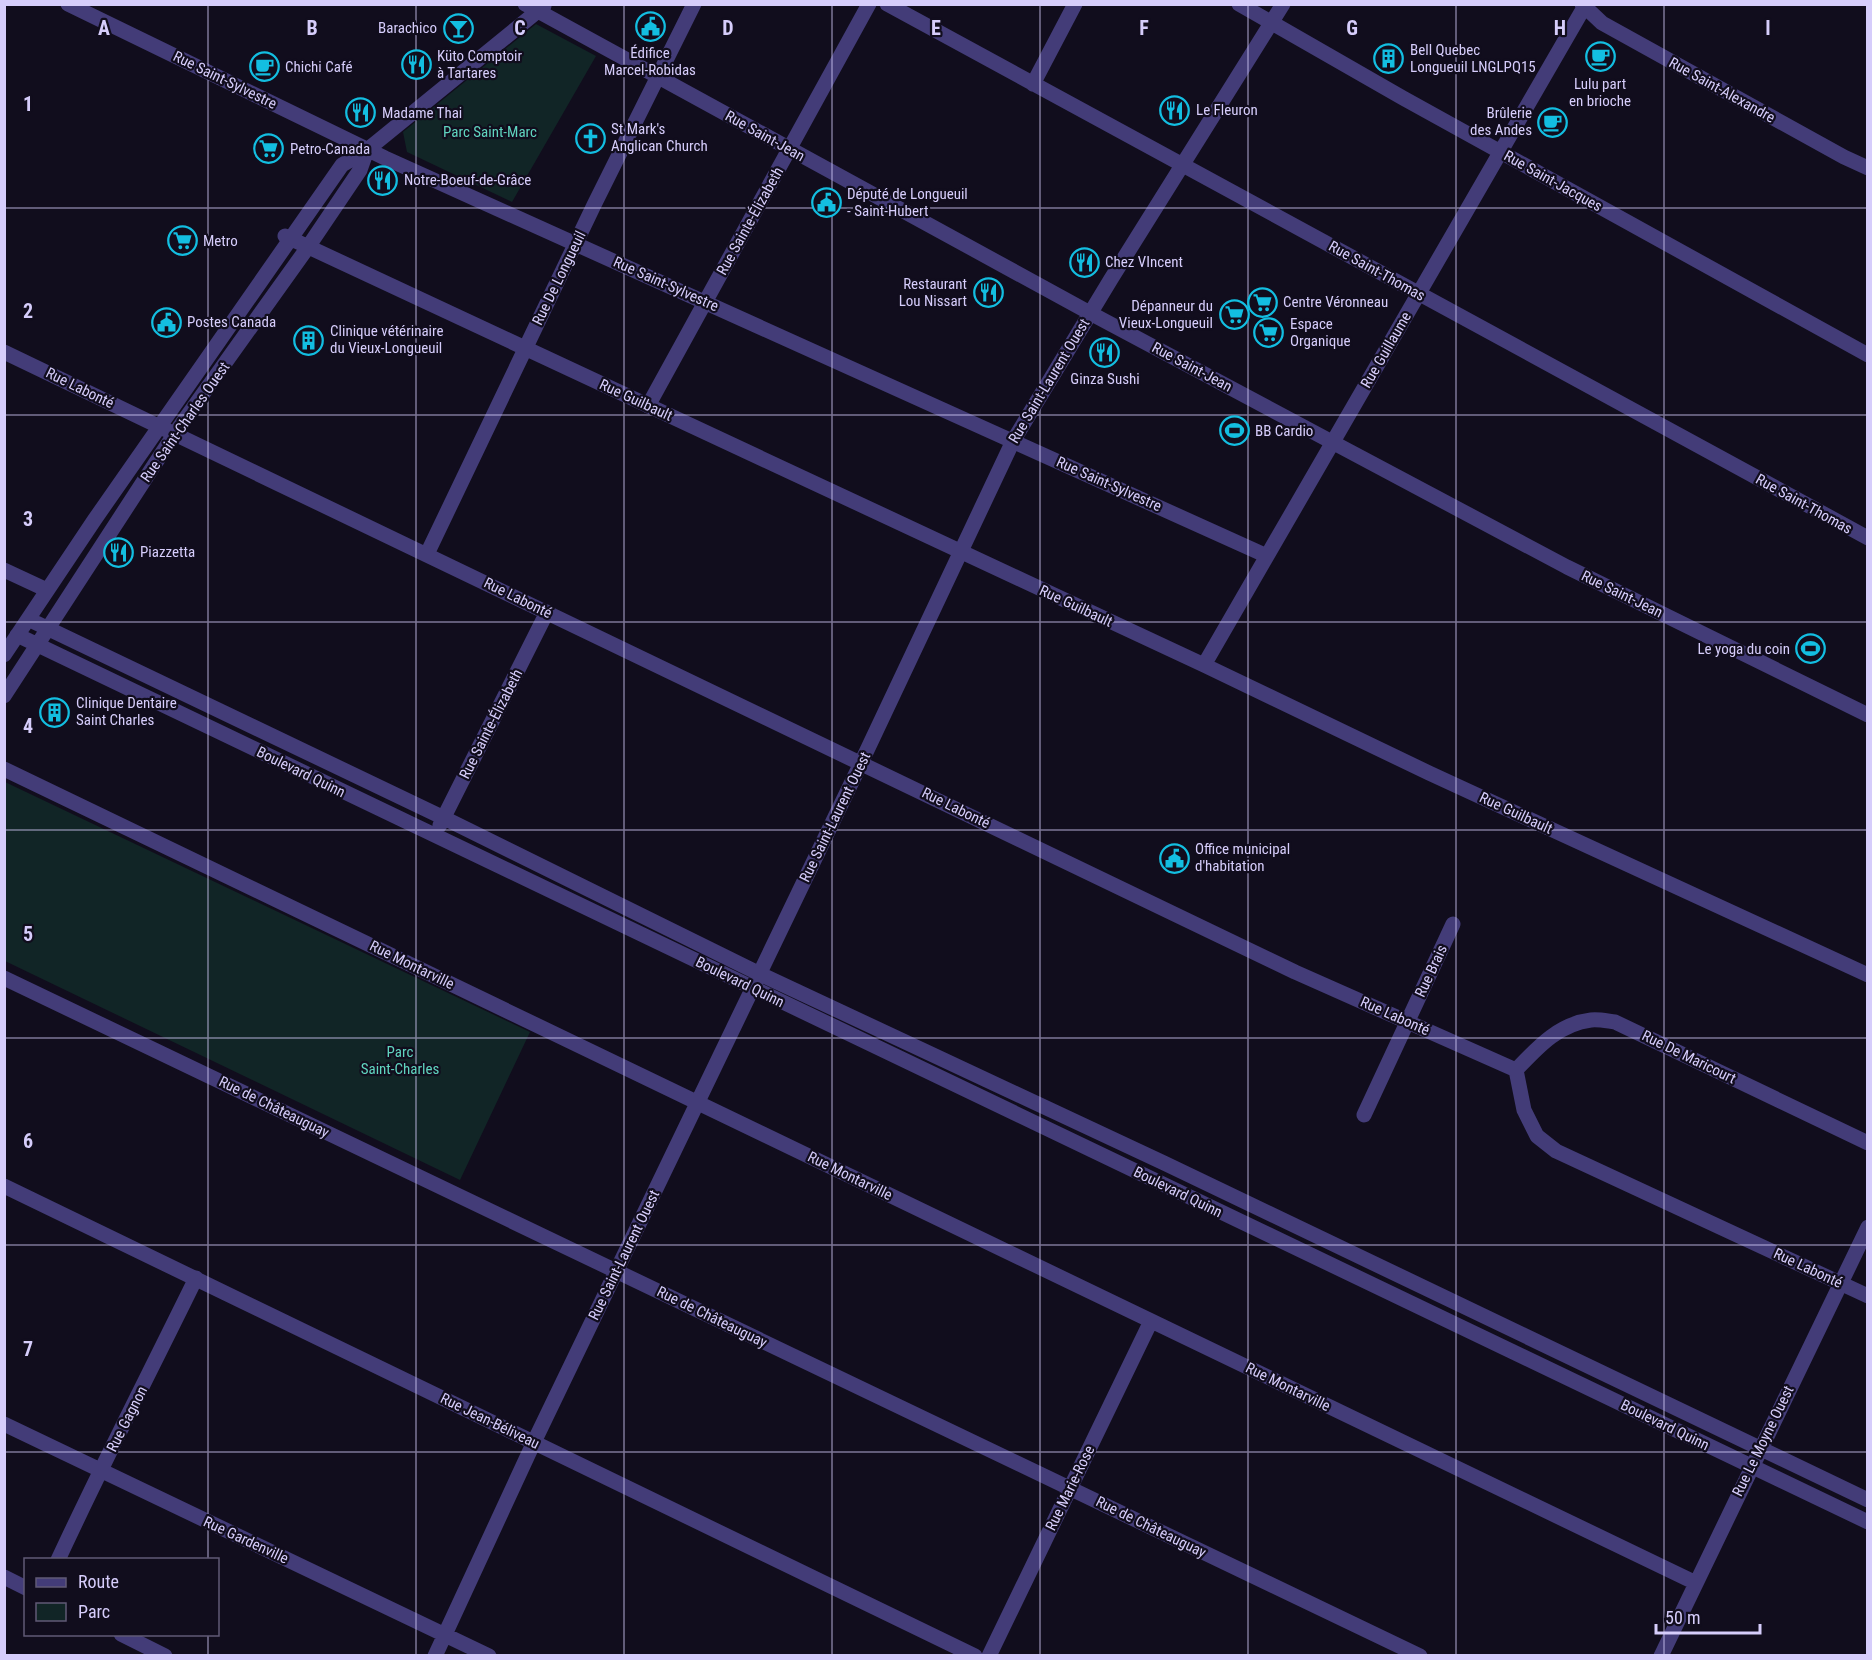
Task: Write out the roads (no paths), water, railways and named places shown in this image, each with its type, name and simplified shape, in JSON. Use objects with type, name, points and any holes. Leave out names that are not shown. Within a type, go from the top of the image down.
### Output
[{"type":"street","name":"Rue Saint-Sylvestre","points":[[68,4],[367,150],[1267,556]]},
{"type":"street","name":"Rue De Longueuil","points":[[427,554],[575,244],[694,4]]},
{"type":"street","name":"Rue Sainte-Élizabeth","points":[[648,406],[869,4]]},
{"type":"street","name":"Rue Saint-Thomas","points":[[887,4],[1868,538]]},
{"type":"street","points":[[1033,84],[1075,4]]},
{"type":"street","name":"Rue Saint-Jacques","points":[[1239,4],[1500,152],[1868,355]]},
{"type":"street","name":"Rue Saint-Laurent Ouest","points":[[435,1656],[534,1442],[962,552],[1012,441],[1283,4]]},
{"type":"street","name":"Rue Guillaume","points":[[1204,665],[1584,5]]},
{"type":"street","name":"Rue Saint-Alexandre","points":[[1584,5],[1602,23],[1844,158],[1868,168]]},
{"type":"street","name":"Rue Saint-Charles Ouest","points":[[4,655],[288,237],[342,165],[367,150],[536,7]]},
{"type":"street","name":"Rue Saint-Jean","points":[[536,7],[657,77],[1090,313],[1567,567],[1868,715]]},
{"type":"street","name":"Rue Saint-Charles Ouest","points":[[4,696],[175,434],[360,170],[367,150]]},
{"type":"street","name":"Rue Guilbault","points":[[288,237],[1204,665],[1429,773],[1868,975]]},
{"type":"street","name":"Rue Labonté","points":[[4,352],[1296,972],[1516,1070],[1524,1110],[1537,1136],[1556,1151],[1868,1296]]},
{"type":"street","points":[[4,570],[47,590]]},
{"type":"street","name":"Rue Sainte-Élizabeth","points":[[435,836],[547,612]]},
{"type":"street","name":"Boulevard Quinn","points":[[28,619],[444,818],[760,974],[1164,1163],[1868,1500]]},
{"type":"street","name":"Boulevard Quinn","points":[[17,635],[1868,1522]]},
{"type":"street","name":"Rue Montarville","points":[[4,769],[1696,1583]]},
{"type":"street","name":"Rue Brais","points":[[1364,1115],[1453,924]]},
{"type":"street","name":"Rue de Châteauguay","points":[[4,978],[1420,1656]]},
{"type":"street","name":"Rue De Maricourt","points":[[1516,1070],[1543,1041],[1563,1029],[1591,1020],[1615,1022],[1868,1143]]},
{"type":"street","name":"Rue Jean-Béliveau","points":[[4,1186],[975,1656]]},
{"type":"street","name":"Rue Le Moyne Ouest","points":[[1661,1656],[1868,1227]]},
{"type":"street","name":"Rue Gagnon","points":[[59,1558],[100,1470],[196,1278]]},
{"type":"street","points":[[1462,1328],[1471,1310]]},
{"type":"street","name":"Rue Marie-Rose","points":[[989,1656],[1151,1321]]},
{"type":"street","name":"Rue Gardenville","points":[[4,1424],[489,1656]]},
{"type":"street","points":[[4,1578],[24,1587]]},
{"type":"street","points":[[123,1636],[165,1656]]},
{"type":"place","name":"Édifice Marcel-Robidas","points":[[650,26]]},
{"type":"place","name":"Barachico","points":[[458,28]]},
{"type":"place","name":"Lulu part en brioche","points":[[1600,57]]},
{"type":"place","name":"Bell Quebec Longueuil LNGLPQ15","points":[[1389,59]]},
{"type":"place","name":"Küto Comptoir à Tartares","points":[[416,65]]},
{"type":"place","name":"Chichi Café","points":[[264,67]]},
{"type":"place","name":"Le Fleuron","points":[[1175,110]]},
{"type":"place","name":"Madame Thai","points":[[361,113]]},
{"type":"place","name":"Brûlerie des Andes","points":[[1553,122]]},
{"type":"place","name":"St Mark's Anglican Church","points":[[590,138]]},
{"type":"place","name":"Petro-Canada","points":[[269,149]]},
{"type":"place","name":"Notre-Boeuf-de-Grâce","points":[[383,180]]},
{"type":"place","name":"Député de Longueuil - Saint-Hubert","points":[[826,203]]},
{"type":"place","name":"Metro","points":[[182,241]]},
{"type":"place","name":"Chez VIncent","points":[[1084,262]]},
{"type":"place","name":"Restaurant Lou Nissart","points":[[988,293]]},
{"type":"place","name":"Centre Véronneau","points":[[1262,302]]},
{"type":"place","name":"Dépanneur du Vieux-Longueuil","points":[[1234,315]]},
{"type":"place","name":"Postes Canada","points":[[166,322]]},
{"type":"place","name":"Espace Organique","points":[[1269,333]]},
{"type":"place","name":"Clinique vétérinaire du Vieux-Longueuil","points":[[309,340]]},
{"type":"place","name":"Ginza Sushi","points":[[1105,352]]},
{"type":"place","name":"BB Cardio","points":[[1234,431]]},
{"type":"place","name":"Piazzetta","points":[[119,552]]},
{"type":"place","name":"Le yoga du coin","points":[[1811,649]]},
{"type":"place","name":"Clinique Dentaire Saint Charles","points":[[55,712]]},
{"type":"place","name":"Office municipal d'habitation","points":[[1174,858]]},
{"type":"park label","name":"Parc Saint-Marc","points":[[490,132]]},
{"type":"park label","name":"Parc Saint-Charles","points":[[400,1060]]}]
